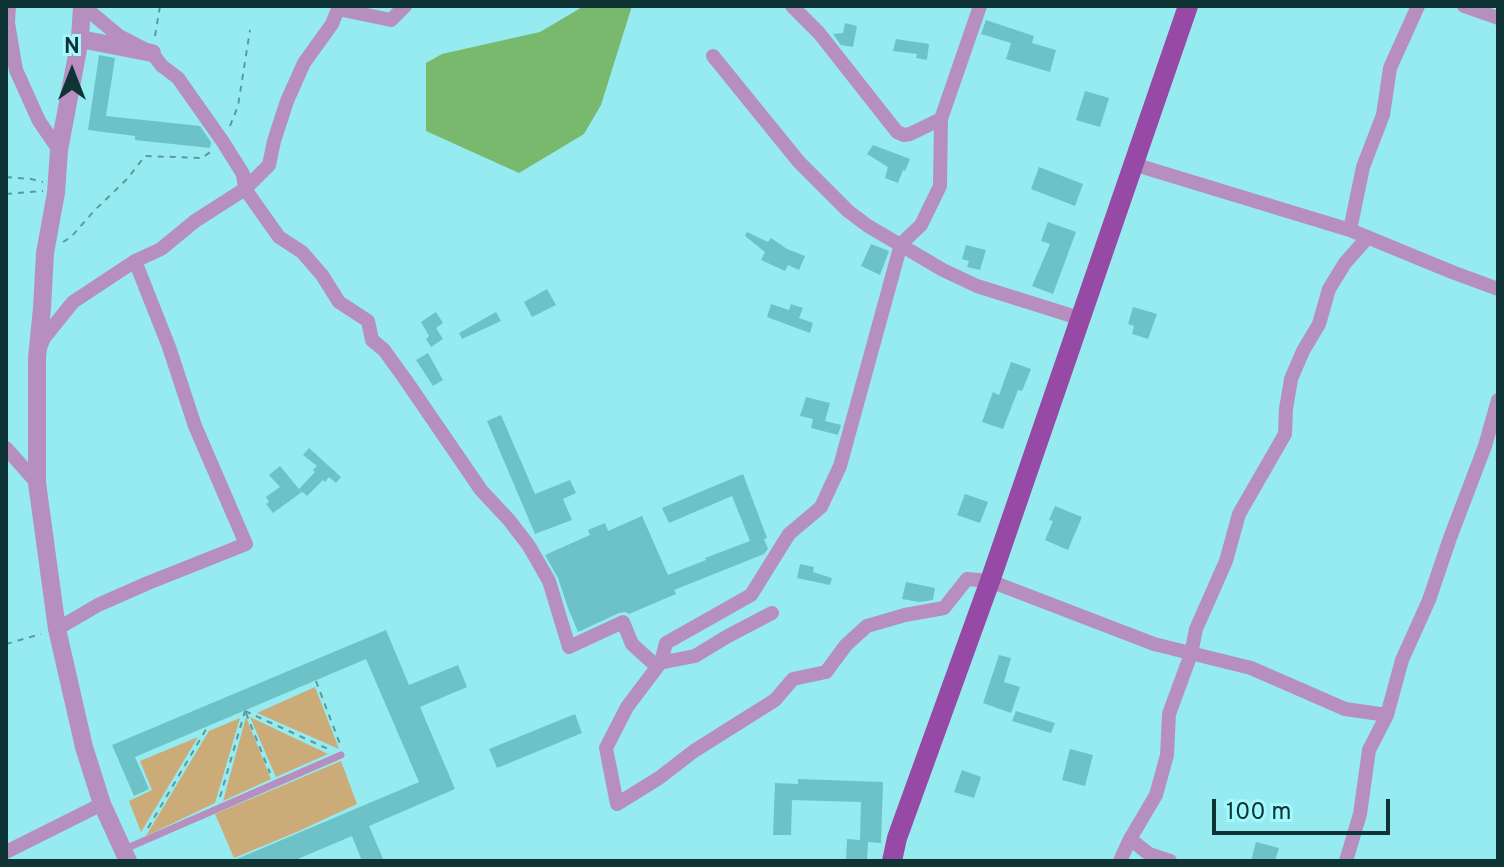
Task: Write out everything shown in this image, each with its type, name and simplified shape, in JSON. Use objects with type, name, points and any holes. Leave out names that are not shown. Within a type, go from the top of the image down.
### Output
[{"type":"main road","points":[[892,861],[897,838],[990,581],[1188,6]]},
{"type":"street","points":[[9,6],[8,23],[16,70],[39,121],[59,150]]},
{"type":"street","points":[[83,6],[45,253],[37,358],[37,483],[57,629],[84,747],[102,804],[130,852]]},
{"type":"street","points":[[83,6],[119,36],[152,53],[162,66],[178,78],[223,142],[243,174],[245,189],[279,237],[302,252],[339,302],[368,321],[372,340],[384,350],[481,490],[529,546],[549,581],[569,647],[623,622],[632,644],[654,664],[695,656],[772,613]]},
{"type":"street","points":[[37,358],[44,338],[73,302],[135,261],[161,249],[195,221],[245,189],[269,165],[287,101],[304,63],[332,24],[339,7],[391,20],[405,6]]},
{"type":"street","points":[[792,6],[819,33],[897,132],[910,134],[941,119]]},
{"type":"street","points":[[980,6],[941,119],[940,186],[921,225],[901,244],[840,466],[821,507],[789,534],[751,595],[666,643],[661,662],[627,707],[606,748],[617,804],[775,700],[793,679],[826,672],[846,645],[867,626],[944,608],[967,579],[990,581],[1154,644],[1251,668],[1345,709],[1387,715]]},
{"type":"street","points":[[1350,230],[1363,167],[1383,115],[1390,68],[1418,6]]},
{"type":"street","points":[[1464,6],[1498,18]]},
{"type":"street","points":[[80,39],[152,53]]},
{"type":"street","points":[[713,56],[799,162],[848,211],[868,226],[977,286],[1079,318]]},
{"type":"street","points":[[1133,164],[1350,230],[1498,289]]},
{"type":"street","points":[[1120,861],[1156,795],[1167,755],[1169,714],[1191,654],[1196,629],[1226,561],[1239,514],[1285,434],[1291,379],[1319,324],[1329,289],[1345,263],[1368,237]]},
{"type":"street","points":[[57,629],[110,599],[246,544],[195,426],[169,347],[135,261]]},
{"type":"street","points":[[1346,861],[1360,814],[1369,750],[1387,715],[1402,660],[1429,600],[1485,446],[1498,400]]},
{"type":"street","points":[[6,448],[37,483]]},
{"type":"street","points":[[6,852],[102,804]]},
{"type":"street","points":[[1130,839],[1149,854],[1170,861]]},
{"type":"lane","points":[[130,852],[216,809],[341,755]]},
{"type":"path","points":[[152,53],[160,6]]},
{"type":"path","points":[[45,253],[71,237],[145,156],[202,158],[223,142],[238,106],[250,30]]},
{"type":"path","points":[[6,177],[31,179],[56,190]]},
{"type":"path","points":[[6,194],[56,190]]},
{"type":"path","points":[[6,644],[57,629]]},
{"type":"path","points":[[245,711],[341,755],[342,749],[316,681]]},
{"type":"path","points":[[245,711],[275,784]]},
{"type":"path","points":[[216,809],[245,711]]},
{"type":"path","points":[[130,852],[208,726]]},
{"type":"shaded area","points":[[584,6],[632,6],[601,105],[584,134],[519,173],[426,131],[426,63],[442,54],[540,32]]},
{"type":"shaded area","points":[[315,687],[339,749],[257,713]]},
{"type":"shaded area","points":[[246,717],[271,779],[223,801]]},
{"type":"shaded area","points":[[250,717],[328,754],[276,777]]},
{"type":"shaded area","points":[[240,718],[215,803],[146,836],[209,731]]},
{"type":"shaded area","points":[[198,737],[141,832],[129,801],[152,790],[140,761]]},
{"type":"shaded area","points":[[341,761],[357,804],[234,858],[215,814]]},
{"type":"building","points":[[986,20],[1034,36],[1032,43],[1056,50],[1050,72],[1006,59],[1011,43],[981,34]]},
{"type":"building","points":[[845,23],[857,26],[853,47],[841,45],[833,34],[843,33]]},
{"type":"building","points":[[896,39],[929,44],[927,60],[916,58],[917,54],[893,51]]},
{"type":"building","points":[[99,55],[115,58],[106,116],[200,126],[211,142],[210,148],[135,140],[135,136],[88,130]]},
{"type":"building","points":[[1085,91],[1109,98],[1100,127],[1076,120]]},
{"type":"building","points":[[873,145],[910,159],[898,183],[885,178],[888,167],[867,154]]},
{"type":"building","points":[[1039,167],[1083,184],[1075,206],[1031,189]]},
{"type":"building","points":[[1048,222],[1076,232],[1053,294],[1032,286],[1050,244],[1041,241]]},
{"type":"building","points":[[747,232],[768,242],[771,238],[805,256],[799,270],[788,265],[785,271],[761,260],[765,252],[745,236]]},
{"type":"building","points":[[871,244],[889,251],[880,275],[861,266]]},
{"type":"building","points":[[966,245],[986,250],[980,270],[967,267],[969,261],[962,259]]},
{"type":"building","points":[[547,289],[556,305],[532,317],[524,302]]},
{"type":"building","points":[[771,304],[789,310],[791,304],[803,308],[799,318],[813,323],[810,333],[767,317]]},
{"type":"building","points":[[1133,307],[1157,314],[1148,339],[1132,334],[1134,326],[1128,324]]},
{"type":"building","points":[[436,312],[443,323],[436,328],[443,339],[431,347],[421,322]]},
{"type":"building","points":[[496,312],[501,321],[462,339],[459,333]]},
{"type":"building","points":[[428,353],[443,380],[433,386],[416,360]]},
{"type":"building","points":[[1011,362],[1031,369],[1022,391],[1018,390],[1003,429],[982,422],[993,392],[999,395]]},
{"type":"building","points":[[806,397],[830,403],[825,421],[841,425],[838,435],[811,428],[813,419],[800,416]]},
{"type":"building","points":[[501,415],[535,494],[570,480],[576,493],[563,499],[572,520],[535,534],[487,421]]},
{"type":"building","points":[[309,448],[341,477],[336,483],[329,477],[325,482],[323,480],[307,496],[299,489],[317,466],[303,455]]},
{"type":"building","points":[[280,466],[302,492],[273,513],[266,504],[269,502],[266,497],[280,487],[269,475]]},
{"type":"building","points":[[743,474],[767,538],[764,539],[768,549],[764,554],[674,590],[676,594],[629,614],[619,613],[578,632],[558,578],[545,555],[590,535],[588,530],[605,523],[608,531],[642,516],[668,575],[706,560],[750,541],[732,496],[669,523],[662,508]]},
{"type":"building","points":[[965,494],[988,502],[980,523],[957,515]]},
{"type":"building","points":[[1055,506],[1082,517],[1068,550],[1045,540]]},
{"type":"building","points":[[800,564],[814,567],[813,572],[832,578],[830,585],[797,578]]},
{"type":"building","points":[[906,582],[935,588],[933,600],[919,602],[902,599]]},
{"type":"building","points":[[386,630],[409,685],[458,665],[467,687],[420,707],[455,789],[369,826],[384,861],[362,861],[352,836],[293,861],[232,861],[419,782],[366,659],[135,757],[149,789],[134,796],[112,745]]},
{"type":"building","points":[[999,655],[1011,658],[1004,682],[1020,687],[1011,713],[983,703]]},
{"type":"building","points":[[1016,711],[1055,723],[1051,733],[1012,721]]},
{"type":"building","points":[[575,714],[582,733],[497,768],[489,749]]},
{"type":"building","points":[[1070,749],[1093,755],[1085,786],[1062,780]]},
{"type":"building","points":[[962,770],[981,777],[974,798],[954,792]]},
{"type":"building","points":[[798,779],[883,782],[881,843],[868,842],[867,861],[846,861],[847,839],[860,840],[861,802],[792,800],[791,835],[773,835],[775,783],[798,784]]},
{"type":"building","points":[[1256,842],[1279,848],[1275,861],[1251,861]]}]
